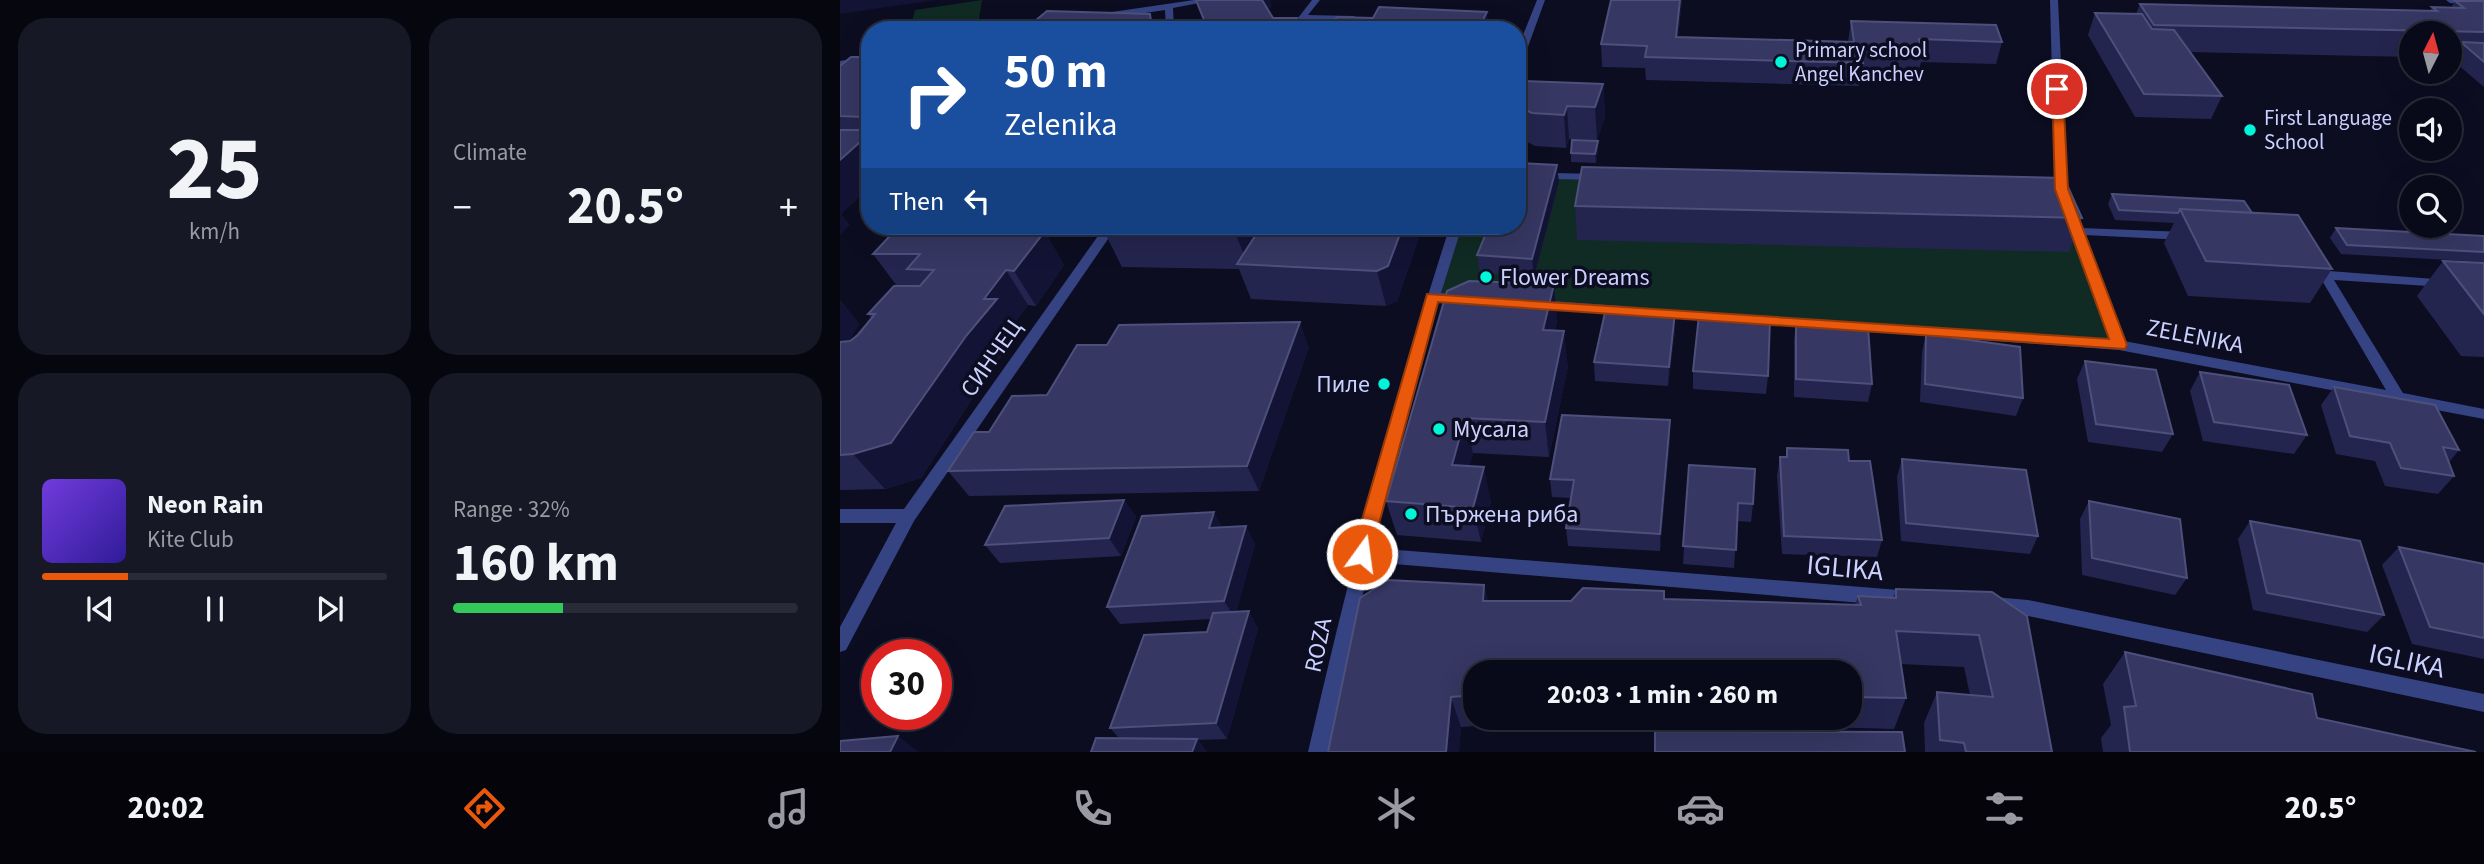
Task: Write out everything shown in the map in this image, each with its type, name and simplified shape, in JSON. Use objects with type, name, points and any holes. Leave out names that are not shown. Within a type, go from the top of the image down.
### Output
[{"type":"street","points":[[1100,17],[1171,2],[1211,0]]},
{"type":"street","points":[[1316,0],[1302,18],[1371,19]]},
{"type":"street","points":[[1526,39],[1541,0]]},
{"type":"street","points":[[2054,0],[2061,189],[2119,345]]},
{"type":"street","points":[[2450,0],[2484,3]]},
{"type":"street","points":[[1170,21],[1171,2]]},
{"type":"street","points":[[840,64],[861,60]]},
{"type":"street","points":[[1526,175],[1612,178]]},
{"type":"street","points":[[2048,189],[2061,189]]},
{"type":"street","points":[[2076,231],[2195,237]]},
{"type":"street","name":"СИНЧЕЦ","points":[[840,644],[908,516],[1105,235]]},
{"type":"street","name":"ROZA","points":[[1318,752],[1362,554],[1432,297],[1453,235]]},
{"type":"street","points":[[2308,253],[2325,275],[2398,398]]},
{"type":"street","points":[[2325,275],[2458,283]]},
{"type":"street","points":[[1432,297],[1472,300]]},
{"type":"street","name":"ZELENIKA","points":[[1524,303],[2119,345],[2484,414]]},
{"type":"street","points":[[840,516],[908,516]]},
{"type":"street","name":"IGLIKA","points":[[1362,554],[1931,600]]},
{"type":"street","name":"IGLIKA","points":[[1972,603],[2028,608],[2484,703]]},
{"type":"green space","points":[[982,0],[979,19],[966,21],[912,21],[915,10]]},
{"type":"green space","points":[[1526,175],[2061,189],[2119,345],[1432,297],[1453,235],[1526,235]]},
{"type":"building","points":[[1196,0],[1262,0],[1273,18],[1297,18],[1295,21],[1204,21]]},
{"type":"building","points":[[1611,0],[1680,0],[1676,37],[1854,42],[1851,21],[1996,25],[2002,42],[1919,39],[1923,52],[1860,50],[1863,63],[1645,57],[1647,46],[1601,44]]},
{"type":"building","points":[[2455,1],[2484,1],[2484,32],[2462,32],[2462,21],[2399,21],[2399,30],[2154,25],[2140,4],[2437,11],[2432,7],[2464,8]]},
{"type":"building","points":[[1379,7],[1487,12],[1482,21],[1334,21],[1337,17],[1373,18]]},
{"type":"building","points":[[1047,11],[1150,14],[1151,21],[1035,21]]},
{"type":"building","points":[[2095,13],[2142,14],[2152,29],[2174,30],[2222,96],[2144,94]]},
{"type":"building","points":[[2462,42],[2484,43],[2484,62],[2462,43]]},
{"type":"building","points":[[851,57],[861,57],[861,117],[840,116],[840,66]]},
{"type":"building","points":[[1526,81],[1603,84],[1595,107],[1567,106],[1564,115],[1526,110]]},
{"type":"building","points":[[840,130],[861,130],[861,141],[840,160]]},
{"type":"building","points":[[1572,140],[1598,141],[1595,154],[1571,153]]},
{"type":"building","points":[[1526,163],[1557,165],[1532,259],[1477,255],[1485,235],[1526,235]]},
{"type":"building","points":[[1582,167],[2064,178],[2082,218],[1575,206]]},
{"type":"building","points":[[2112,194],[2244,201],[2252,213],[2180,209],[2178,213],[2119,210]]},
{"type":"building","points":[[2180,209],[2298,215],[2332,269],[2206,261]]},
{"type":"building","points":[[2336,228],[2399,231],[2399,238],[2484,236],[2484,252],[2347,245]]},
{"type":"building","points":[[891,235],[1042,235],[1014,271],[1006,270],[984,299],[997,299],[966,336],[891,443],[840,455],[840,342],[850,341],[858,335],[875,314],[868,314],[894,286],[920,286],[934,270],[907,269],[920,254],[873,254]]},
{"type":"building","points":[[1256,235],[1400,235],[1388,266],[1377,271],[1237,264]]},
{"type":"building","points":[[2443,261],[2484,263],[2484,314]]},
{"type":"building","points":[[1469,281],[1554,284],[1543,330],[1564,331],[1545,422],[1465,418],[1452,465],[1484,467],[1473,508],[1386,501],[1447,291]]},
{"type":"building","points":[[1606,308],[1675,312],[1669,367],[1594,362]]},
{"type":"building","points":[[1699,315],[1770,320],[1768,376],[1693,371]]},
{"type":"building","points":[[1300,322],[1247,466],[948,471],[974,432],[989,432],[1012,396],[1047,395],[1077,345],[1107,345],[1119,325]]},
{"type":"building","points":[[1796,322],[1868,327],[1872,384],[1796,379]]},
{"type":"building","points":[[1926,334],[2020,347],[2023,398],[1925,384]]},
{"type":"building","points":[[2085,361],[2156,370],[2173,434],[2096,424]]},
{"type":"building","points":[[2200,372],[2289,385],[2307,435],[2214,422]]},
{"type":"building","points":[[2334,387],[2435,405],[2459,450],[2443,447],[2454,476],[2401,468],[2390,443],[2350,436]]},
{"type":"building","points":[[1562,415],[1670,420],[1660,534],[1566,528],[1574,480],[1550,479]]},
{"type":"building","points":[[1787,448],[1848,450],[1849,461],[1870,461],[1882,540],[1784,536],[1780,457],[1787,457]]},
{"type":"building","points":[[1902,459],[2026,470],[2038,536],[1906,523]]},
{"type":"building","points":[[1689,465],[1755,469],[1753,504],[1738,503],[1736,550],[1683,546]]},
{"type":"building","points":[[1124,500],[1109,538],[985,545],[1005,506]]},
{"type":"building","points":[[2089,501],[2180,519],[2187,578],[2092,558]]},
{"type":"building","points":[[1214,512],[1209,528],[1246,526],[1224,601],[1107,607],[1142,516]]},
{"type":"building","points":[[2250,521],[2360,541],[2384,615],[2267,593]]},
{"type":"building","points":[[2399,547],[2484,564],[2484,638],[2430,627]]},
{"type":"building","points":[[1388,580],[1484,585],[1483,601],[1571,601],[1583,588],[1664,591],[1664,599],[1861,605],[1858,596],[1896,598],[1896,589],[1992,592],[2027,616],[2052,752],[1966,752],[1964,743],[1940,740],[1937,692],[1993,697],[1979,635],[1896,631],[1906,698],[1862,697],[1862,660],[1463,660],[1463,696],[1451,697],[1446,752],[1328,752],[1360,598]]},
{"type":"building","points":[[1249,611],[1216,723],[1110,728],[1144,635],[1207,632],[1213,613]]},
{"type":"building","points":[[2125,652],[2312,694],[2317,718],[2476,752],[2130,752],[2124,707],[2136,706]]},
{"type":"building","points":[[1655,731],[1902,732],[1905,752],[1655,752]]},
{"type":"building","points":[[898,736],[890,752],[840,752],[840,741]]},
{"type":"building","points":[[1096,738],[1197,739],[1192,752],[1091,752]]},
{"type":"place","name":"Primary school Angel Kanchev","points":[[1781,62]]},
{"type":"place","name":"First Language School","points":[[2250,130]]},
{"type":"place","name":"Flower Dreams","points":[[1486,277]]},
{"type":"place","name":"Пиле","points":[[1384,384]]},
{"type":"place","name":"Мусала","points":[[1439,429]]},
{"type":"place","name":"Пържена риба","points":[[1411,514]]},
{"type":"route","points":[[1362,554],[1432,297],[2119,345],[2061,189],[2057,89]]}]
